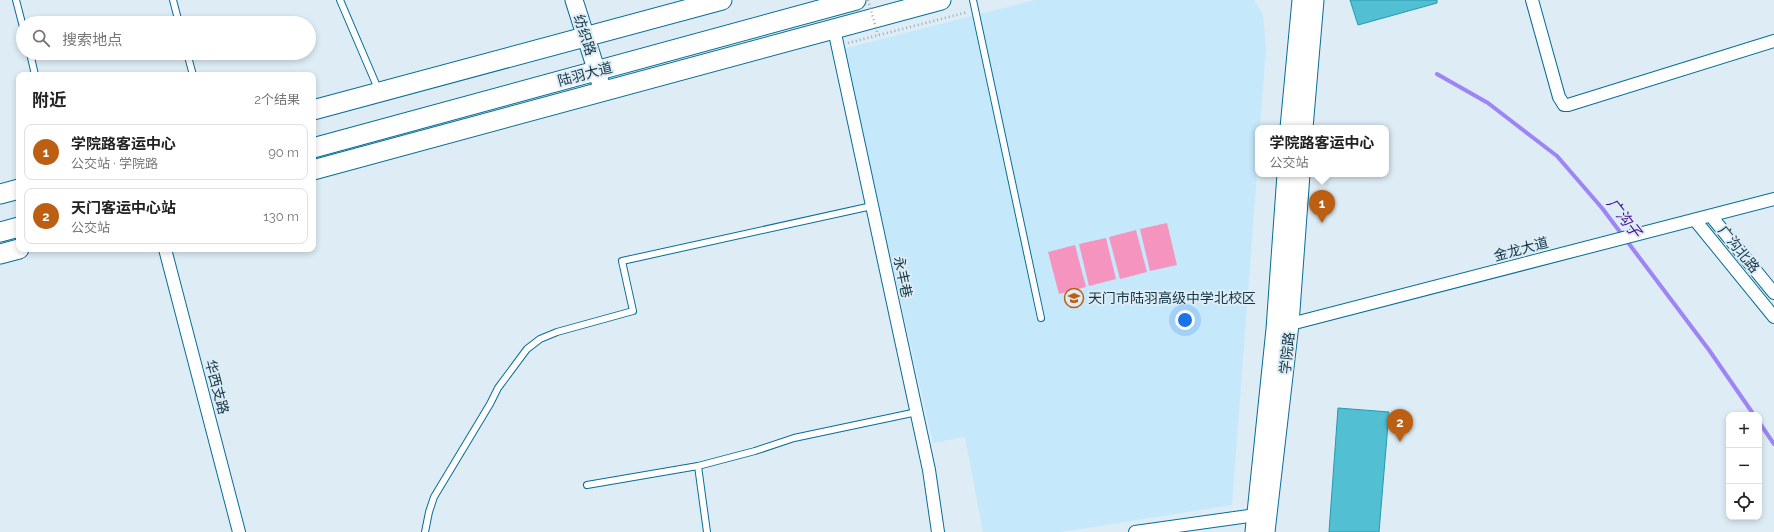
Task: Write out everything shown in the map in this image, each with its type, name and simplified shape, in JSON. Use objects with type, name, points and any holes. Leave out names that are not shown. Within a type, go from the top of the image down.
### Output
[{"type":"main road","name":"纺织路","points":[[574,0],[603,91]]},
{"type":"main road","points":[[316,109],[722,0]]},
{"type":"main road","name":"陆羽大道","points":[[316,147],[809,0]]},
{"type":"main road","name":"陆羽大道","points":[[316,133],[856,0]]},
{"type":"main road","points":[[316,169],[603,91],[836,37],[941,0]]},
{"type":"main road","points":[[1290,125],[1308,1]]},
{"type":"main road","points":[[1304,125],[1308,1]]},
{"type":"main road","name":"学院路","points":[[1266,532],[1282,326],[1286,177]]},
{"type":"main road","name":"学院路","points":[[1254,532],[1301,177]]},
{"type":"main road","points":[[0,194],[16,190]]},
{"type":"main road","points":[[0,218],[16,214]]},
{"type":"main road","points":[[0,232],[16,228]]},
{"type":"main road","points":[[0,254],[16,250]]},
{"type":"street","points":[[1532,0],[1558,97],[1564,104],[1568,105],[1774,42]]},
{"type":"street","name":"永丰巷","points":[[836,37],[929,470],[938,532]]},
{"type":"street","name":"金龙大道","points":[[1282,326],[1774,199]]},
{"type":"street","name":"广沟北路","points":[[1711,216],[1774,293]]},
{"type":"street","name":"广沟北路","points":[[1695,220],[1774,317]]},
{"type":"street","name":"华西支路","points":[[166,252],[239,532]]},
{"type":"street","points":[[1134,532],[1256,515]]},
{"type":"lane","points":[[16,0],[20,16]]},
{"type":"lane","points":[[173,0],[177,16]]},
{"type":"lane","points":[[340,0],[379,92]]},
{"type":"lane","points":[[973,0],[1041,318]]},
{"type":"lane","points":[[32,60],[34,72]]},
{"type":"lane","points":[[189,60],[192,72]]},
{"type":"lane","points":[[425,532],[428,512],[434,498],[498,388],[527,349],[540,339],[557,332],[633,311],[622,261],[872,206]]},
{"type":"lane","points":[[587,484],[698,466],[755,451],[794,438],[917,412]]},
{"type":"lane","points":[[698,466],[707,532]]},
{"type":"path","points":[[868,0],[878,35]]},
{"type":"path","points":[[836,37],[878,35],[976,10]]},
{"type":"shaded area","name":"天门市陆羽高级中学北校区","points":[[1035,0],[1254,0],[1263,15],[1266,48],[1260,125],[1255,125],[1255,177],[1257,177],[1232,505],[1061,532],[983,532],[965,437],[933,443],[843,49]]},
{"type":"shaded area","points":[[1167,223],[1177,265],[1150,271],[1140,229]]},
{"type":"shaded area","points":[[1136,230],[1147,272],[1120,279],[1109,237]]},
{"type":"shaded area","points":[[1106,238],[1116,279],[1089,286],[1079,244]]},
{"type":"shaded area","points":[[1075,245],[1086,287],[1059,294],[1048,252]]},
{"type":"building","points":[[1350,0],[1437,0],[1437,3],[1358,25]]},
{"type":"building","points":[[1338,408],[1389,412],[1379,532],[1329,532]]},
{"type":"waterway","name":"广沟子","points":[[1437,74],[1488,103],[1557,156],[1602,208],[1709,350],[1752,412]]},
{"type":"waterway","name":"广沟子","points":[[1762,426],[1774,444]]},
{"type":"place","name":"学院路客运中心","points":[[1322,223]]},
{"type":"place","name":"天门市陆羽高级中学北校区","points":[[1074,298]]},
{"type":"place","name":"天门客运中心站","points":[[1400,442]]}]
